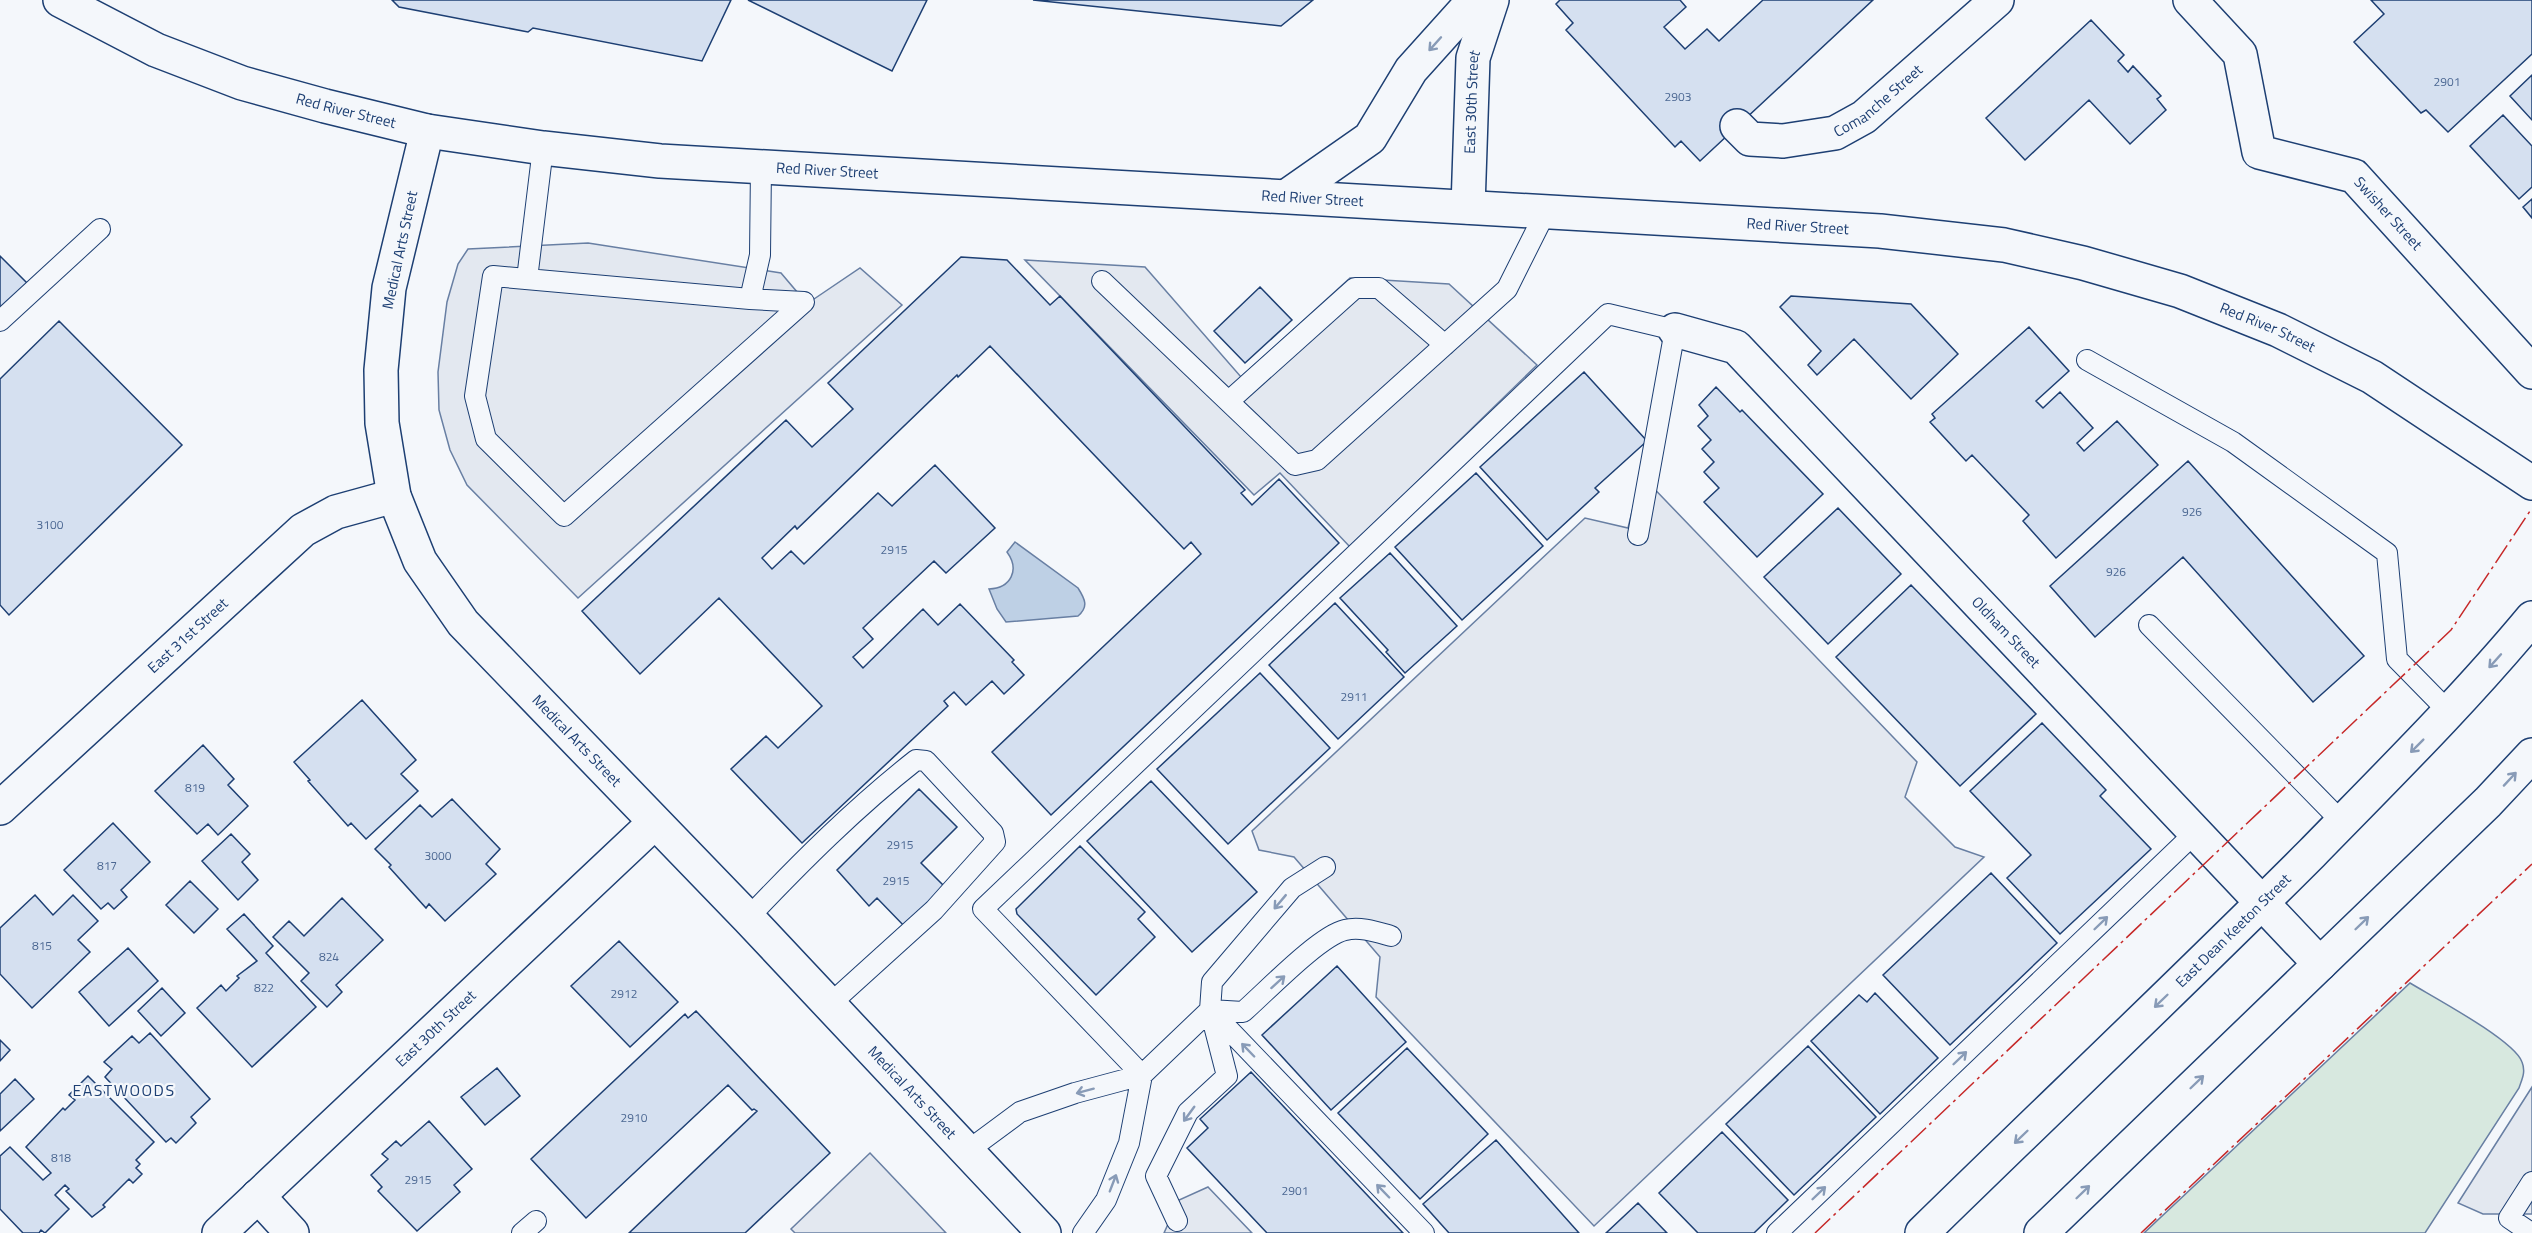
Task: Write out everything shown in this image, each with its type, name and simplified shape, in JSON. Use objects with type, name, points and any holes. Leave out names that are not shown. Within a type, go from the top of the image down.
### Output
[{"type":"street","name":"Red River Street","points":[[60,0],[156,50],[242,83],[427,131],[543,148],[660,160],[1880,231],[2004,245],[2083,263],[2181,291],[2278,330],[2372,377],[2532,483]]},
{"type":"street","points":[[1287,196],[1370,138],[1412,70],[1474,0]]},
{"type":"street","name":"East 30th Street","points":[[1468,207],[1473,58],[1492,0]]},
{"type":"street","name":"Comanche Street","points":[[1737,126],[1750,139],[1783,141],[1835,133],[1864,117],[1997,0]]},
{"type":"street","name":"Swisher Street","points":[[2190,0],[2240,54],[2259,152],[2354,176],[2532,372]]},
{"type":"street","name":"Medical Arts Street","points":[[427,131],[389,288],[381,370],[382,423],[394,496],[420,561],[463,623],[748,918],[1044,1233]]},
{"type":"street","name":"Oldham Street","points":[[1675,330],[1736,347],[2320,964]]},
{"type":"street","name":"East 31st Street","points":[[0,808],[303,530],[336,512],[394,496]]},
{"type":"street","name":"East Dean Keeton Street","points":[[1922,1233],[2263,902],[2449,712],[2532,618]]},
{"type":"street","points":[[2041,1233],[2492,798],[2532,755]]},
{"type":"street","name":"East 30th Street","points":[[219,1233],[654,823]]},
{"type":"street","points":[[258,1196],[292,1233]]},
{"type":"lane","points":[[527,279],[543,148]]},
{"type":"lane","points":[[750,299],[760,255],[761,166]]},
{"type":"lane","points":[[1102,281],[1295,465],[1317,460],[1507,289],[1546,211]]},
{"type":"lane","points":[[0,321],[100,229]]},
{"type":"lane","points":[[493,276],[527,279],[804,302],[564,516],[486,439],[475,396],[493,276]]},
{"type":"lane","points":[[1229,401],[1355,288],[1379,288],[1445,345]]},
{"type":"lane","points":[[1142,1075],[983,909],[1608,314],[1675,330],[1638,535]]},
{"type":"lane","points":[[2086,360],[2233,442],[2387,553],[2397,659],[2449,712]]},
{"type":"lane","points":[[2149,626],[2342,822]]},
{"type":"lane","points":[[748,918],[808,855],[882,787],[916,760],[926,761],[993,833],[995,842],[958,885],[927,916],[829,1005]]},
{"type":"lane","points":[[1776,1233],[2196,832]]},
{"type":"lane","points":[[1177,1221],[1156,1176],[1188,1112],[1227,1076],[1210,1010],[1212,982],[1292,888],[1325,867]]},
{"type":"lane","points":[[966,1152],[1020,1112],[1075,1093],[1142,1075],[1210,1010],[1244,1012],[1326,939],[1346,930],[1364,929],[1392,936]]},
{"type":"lane","points":[[1210,1010],[1424,1233]]},
{"type":"lane","points":[[1083,1233],[1106,1200],[1129,1143],[1142,1075]]},
{"type":"lane","points":[[2531,1233],[2509,1218],[2532,1182]]},
{"type":"shaded area","points":[[588,243],[781,273],[798,293],[814,299],[860,268],[902,305],[578,598],[467,485],[450,450],[439,410],[438,372],[447,302],[458,264],[468,249]]},
{"type":"shaded area","points":[[1025,260],[1145,267],[1241,377],[1350,278],[1449,284],[1537,365],[1350,547],[1280,473],[1254,495]]},
{"type":"shaded area","points":[[1641,475],[1917,762],[1905,797],[1955,847],[1984,857],[1594,1226],[1376,997],[1380,957],[1294,857],[1259,850],[1252,831],[1585,518],[1628,528]]},
{"type":"shaded area","points":[[2410,983],[2504,1042],[2516,1053],[2524,1069],[2519,1088],[2425,1233],[2144,1233]]},
{"type":"shaded area","points":[[2532,1087],[2532,1214],[2483,1214],[2458,1203]]},
{"type":"shaded area","points":[[870,1153],[946,1233],[795,1233],[791,1229]]},
{"type":"shaded area","points":[[1208,1187],[1252,1233],[1164,1233],[1179,1200]]},
{"type":"water","points":[[1015,542],[1078,588],[1085,606],[1078,616],[1006,622],[997,609],[989,589],[1003,585],[1011,577],[1013,565],[1007,552]]},
{"type":"building","points":[[392,0],[731,0],[702,61],[533,28],[528,32],[399,7]]},
{"type":"building","points":[[748,0],[927,0],[892,71]]},
{"type":"building","points":[[1033,0],[1313,0],[1281,26]]},
{"type":"building","points":[[1560,0],[1680,0],[1686,7],[1664,27],[1685,49],[1707,29],[1719,41],[1763,0],[1873,0],[1700,161],[1681,141],[1675,147],[1566,30],[1573,23],[1556,4]]},
{"type":"building","points":[[2371,0],[2532,0],[2532,54],[2448,132],[2426,110],[2421,113],[2354,42],[2384,14]]},
{"type":"building","points":[[2091,20],[2124,55],[2118,61],[2128,72],[2133,66],[2161,96],[2157,99],[2166,110],[2130,144],[2089,100],[2025,160],[1986,118]]},
{"type":"building","points":[[2532,75],[2532,120],[2510,96]]},
{"type":"building","points":[[2503,115],[2532,146],[2532,187],[2519,199],[2470,146]]},
{"type":"building","points":[[2532,199],[2532,218],[2523,207]]},
{"type":"building","points":[[0,256],[28,284],[0,312]]},
{"type":"building","points":[[961,257],[1007,260],[1050,305],[1060,296],[1245,490],[1241,493],[1252,505],[1279,479],[1339,543],[1051,815],[992,752],[1201,554],[1191,542],[1184,549],[990,346],[797,529],[795,526],[762,558],[772,569],[791,551],[804,564],[878,493],[892,506],[935,465],[995,528],[946,573],[934,561],[863,628],[873,639],[853,657],[863,668],[923,609],[938,625],[960,604],[1014,660],[1012,662],[1024,675],[1004,694],[992,681],[966,705],[954,692],[944,701],[948,706],[802,843],[731,769],[766,736],[778,748],[822,706],[719,598],[640,674],[582,611],[786,420],[812,447],[853,409],[828,383]]},
{"type":"building","points":[[1260,287],[1292,320],[1245,363],[1214,331]]},
{"type":"building","points":[[1791,296],[1911,304],[1958,354],[1911,399],[1854,339],[1817,375],[1808,365],[1821,351],[1780,307]]},
{"type":"building","points":[[59,321],[182,445],[9,615],[0,605],[0,379]]},
{"type":"building","points":[[2029,327],[2069,371],[2036,401],[2043,408],[2060,392],[2093,428],[2077,443],[2084,451],[2117,421],[2158,465],[2056,558],[2023,521],[2029,515],[1972,455],[1966,461],[1930,422],[1935,418],[1932,414]]},
{"type":"building","points":[[1584,372],[1647,441],[1595,488],[1599,492],[1547,540],[1480,467]]},
{"type":"building","points":[[1716,387],[1740,412],[1742,410],[1823,494],[1757,557],[1704,502],[1719,488],[1704,472],[1714,462],[1702,449],[1711,440],[1698,426],[1708,416],[1699,405]]},
{"type":"building","points":[[2188,461],[2364,656],[2313,702],[2183,557],[2095,637],[2050,586]]},
{"type":"building","points":[[1476,473],[1543,546],[1462,620],[1395,547]]},
{"type":"building","points":[[1838,508],[1901,574],[1828,644],[1764,577]]},
{"type":"building","points":[[1390,553],[1457,626],[1405,673],[1386,652],[1388,650],[1340,598]]},
{"type":"building","points":[[1911,585],[2036,714],[1960,786],[1836,657]]},
{"type":"building","points":[[1335,603],[1404,677],[1338,739],[1269,665]]},
{"type":"building","points":[[1260,673],[1330,748],[1228,844],[1157,769]]},
{"type":"building","points":[[362,700],[416,760],[401,774],[418,791],[366,839],[351,823],[348,826],[294,762]]},
{"type":"building","points":[[2042,723],[2106,790],[2100,796],[2151,849],[2060,934],[2007,878],[2031,855],[1970,791]]},
{"type":"building","points":[[203,745],[234,779],[228,785],[248,806],[218,835],[208,824],[197,834],[155,791]]},
{"type":"building","points":[[1151,781],[1257,892],[1192,952],[1087,841]]},
{"type":"building","points":[[919,789],[957,827],[921,863],[947,889],[907,929],[877,898],[869,906],[837,870]]},
{"type":"building","points":[[452,799],[500,849],[486,864],[496,874],[445,921],[429,904],[426,908],[375,849],[420,805],[432,817]]},
{"type":"building","points":[[113,823],[150,862],[121,890],[127,897],[114,909],[108,903],[101,909],[64,870]]},
{"type":"building","points":[[231,834],[250,854],[242,862],[258,880],[238,900],[202,861]]},
{"type":"building","points":[[1080,846],[1145,912],[1138,919],[1155,937],[1096,995],[1017,914],[1016,909]]},
{"type":"building","points":[[1991,873],[2057,943],[1950,1045],[1883,975]]},
{"type":"building","points":[[190,881],[218,909],[194,933],[166,905]]},
{"type":"building","points":[[35,895],[53,915],[73,895],[98,921],[78,940],[90,952],[32,1008],[0,974],[0,928]]},
{"type":"building","points":[[342,898],[383,940],[336,985],[342,992],[327,1007],[301,981],[309,973],[273,937],[289,921],[304,936]]},
{"type":"building","points":[[244,914],[273,946],[266,953],[316,1007],[252,1067],[197,1008],[221,985],[226,991],[239,978],[237,976],[257,961],[227,929]]},
{"type":"building","points":[[619,941],[678,1002],[630,1047],[571,986]]},
{"type":"building","points":[[128,948],[158,981],[109,1026],[79,992]]},
{"type":"building","points":[[1337,966],[1406,1042],[1331,1110],[1262,1035]]},
{"type":"building","points":[[162,988],[185,1013],[161,1036],[138,1011]]},
{"type":"building","points":[[1875,993],[1938,1058],[1880,1114],[1811,1041],[1859,995],[1867,1002]]},
{"type":"building","points":[[696,1011],[830,1153],[745,1233],[629,1233],[757,1111],[752,1110],[728,1085],[586,1218],[531,1159],[685,1014],[688,1018]]},
{"type":"building","points":[[150,1033],[210,1099],[191,1117],[196,1123],[176,1143],[171,1138],[166,1142],[105,1077],[112,1069],[104,1062],[132,1036],[139,1043]]},
{"type":"building","points":[[0,1040],[10,1050],[0,1061]]},
{"type":"building","points":[[1808,1046],[1876,1117],[1794,1195],[1726,1124]]},
{"type":"building","points":[[1407,1048],[1488,1134],[1420,1199],[1338,1113]]},
{"type":"building","points":[[497,1068],[520,1096],[485,1125],[461,1097]]},
{"type":"building","points":[[1251,1072],[1403,1233],[1267,1233],[1187,1148],[1208,1128],[1200,1119]]},
{"type":"building","points":[[88,1076],[154,1142],[136,1160],[140,1164],[136,1168],[142,1174],[133,1183],[129,1179],[103,1205],[105,1207],[92,1217],[66,1191],[69,1189],[65,1185],[55,1195],[69,1209],[45,1233],[41,1230],[39,1233],[23,1233],[0,1209],[0,1156],[10,1147],[43,1180],[51,1173],[26,1147],[63,1108],[65,1110],[75,1100],[69,1095]]},
{"type":"building","points":[[15,1079],[34,1099],[0,1131],[0,1094]]},
{"type":"building","points":[[429,1121],[472,1169],[454,1185],[460,1192],[417,1231],[378,1191],[382,1187],[371,1175],[388,1159],[382,1154],[396,1141],[401,1146]]},
{"type":"building","points":[[1722,1132],[1788,1200],[1754,1233],[1698,1233],[1659,1193]]},
{"type":"building","points":[[1496,1140],[1579,1233],[1449,1233],[1423,1204]]},
{"type":"building","points":[[1638,1203],[1667,1233],[1606,1233]]},
{"type":"power","points":[[1815,1233],[2451,630],[2532,508]]},
{"type":"power","points":[[2141,1233],[2532,864]]},
{"type":"district","name":"EASTWOODS","points":[[124,1090]]}]
